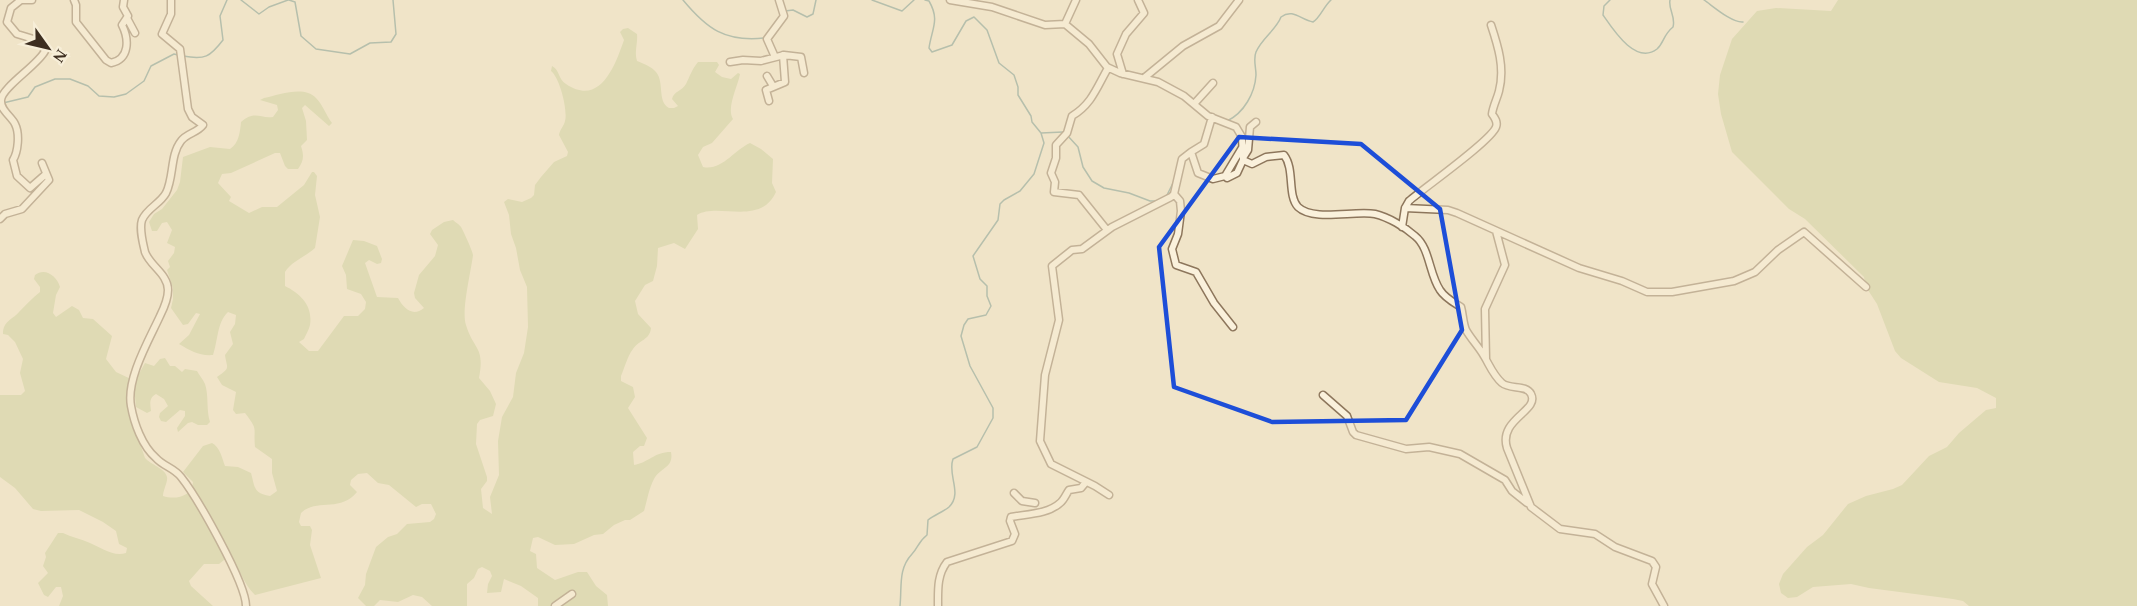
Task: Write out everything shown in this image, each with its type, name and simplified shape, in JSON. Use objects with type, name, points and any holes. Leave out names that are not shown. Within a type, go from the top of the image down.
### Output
[{"type":"street","points":[[32,0],[21,0],[11,8],[7,22],[17,34],[40,41],[44,52],[15,80],[1,97],[1,102],[4,111],[14,122],[17,130],[17,154],[13,160],[17,176],[30,188],[46,174]]},
{"type":"street","points":[[74,0],[77,23],[106,60],[111,63],[119,60],[126,51],[126,32],[122,23],[127,18]]},
{"type":"street","points":[[124,0],[123,7],[135,33]]},
{"type":"street","points":[[171,0],[171,14],[162,34],[177,45],[181,51],[188,109],[192,117],[202,126],[187,135],[179,144],[167,189],[162,198],[147,212],[142,224],[145,251],[163,276],[168,291],[163,309],[131,382],[130,404],[148,450],[180,476],[207,517],[243,587],[246,606]]},
{"type":"street","points":[[950,0],[992,7],[1045,25],[1065,24],[1089,44],[1108,68],[1158,82],[1179,93],[1212,117],[1236,127],[1242,137],[1243,159]]},
{"type":"street","points":[[1065,24],[1076,0]]},
{"type":"street","points":[[1123,74],[1116,54],[1126,34],[1144,13],[1138,0]]},
{"type":"street","points":[[1144,78],[1183,46],[1220,26],[1239,0]]},
{"type":"street","points":[[775,57],[767,39],[784,14],[779,2]]},
{"type":"street","points":[[1402,227],[1405,208],[1409,201],[1468,154],[1496,127],[1497,123],[1492,114],[1499,91],[1501,65],[1491,25]]},
{"type":"street","points":[[769,101],[766,91],[772,86],[785,82],[783,55]]},
{"type":"street","points":[[730,62],[760,61],[783,55],[802,57],[804,73]]},
{"type":"street","points":[[1107,230],[1079,195],[1054,192],[1056,182],[1051,173],[1056,158],[1056,145],[1068,130],[1072,116],[1082,111],[1088,104],[1108,68]]},
{"type":"street","points":[[767,76],[772,86]]},
{"type":"street","points":[[1194,104],[1213,83]]},
{"type":"street","points":[[1109,495],[1051,465],[1040,441],[1045,375],[1059,320],[1052,267],[1072,250],[1082,249],[1107,230],[1171,197],[1174,194],[1183,157],[1204,144],[1212,117]]},
{"type":"street","points":[[1191,152],[1198,173],[1213,179],[1225,176],[1227,178],[1237,173],[1248,150],[1250,127],[1256,122]]},
{"type":"street","points":[[1225,176],[1243,146]]},
{"type":"street","points":[[1243,159],[1252,164],[1266,157],[1281,154],[1285,156],[1293,197],[1301,209],[1320,214],[1373,214],[1386,218],[1419,239],[1438,288],[1449,300],[1461,307],[1467,332],[1492,372],[1508,387],[1527,391],[1532,395],[1528,409],[1510,425],[1506,435],[1507,448],[1528,503]]},
{"type":"street","points":[[0,219],[5,214],[22,209],[49,180],[42,163]]},
{"type":"street","points":[[1174,194],[1180,201],[1181,211],[1178,234],[1172,249],[1176,264],[1195,271],[1214,303],[1233,327]]},
{"type":"street","points":[[1405,208],[1448,210],[1579,268],[1622,281],[1642,291],[1655,292],[1694,288],[1742,278],[1755,272],[1778,250],[1804,232],[1866,287]]},
{"type":"street","points":[[1486,360],[1485,309],[1505,265],[1496,231]]},
{"type":"street","points":[[1323,395],[1347,416],[1353,432],[1358,436],[1406,449],[1429,447],[1460,454],[1505,480],[1512,491],[1560,529],[1590,532],[1615,547],[1652,561],[1656,567],[1652,584],[1664,606]]},
{"type":"street","points":[[938,606],[939,579],[947,562],[1012,541],[1015,534],[1011,517],[1054,507],[1062,501],[1069,490],[1081,488],[1086,482]]},
{"type":"street","points":[[1014,493],[1022,501],[1035,503]]},
{"type":"street","points":[[1020,515],[1022,501]]},
{"type":"street","points":[[555,606],[572,594]]},
{"type":"highlighted area","points":[[1239,137],[1361,144],[1440,209],[1462,330],[1406,420],[1272,422],[1174,387],[1159,247]]},
{"type":"green space","points":[[1838,0],[2137,0],[2137,606],[1969,606],[1963,601],[1953,599],[1851,584],[1813,587],[1797,597],[1788,598],[1781,593],[1779,584],[1783,574],[1807,547],[1823,535],[1848,504],[1902,485],[1929,456],[1947,447],[1959,433],[1986,410],[1996,408],[1996,398],[1977,388],[1939,382],[1901,358],[1895,351],[1877,304],[1866,287],[1864,277],[1805,219],[1789,209],[1732,152],[1718,94],[1720,75],[1732,39],[1757,11],[1776,8],[1831,11]]},
{"type":"green space","points":[[628,28],[637,34],[637,61],[658,74],[663,101],[669,108],[678,106],[672,99],[673,96],[684,86],[698,62],[717,62],[719,65],[715,72],[722,77],[731,79],[738,73],[740,74],[731,109],[733,119],[712,143],[703,147],[698,155],[703,167],[716,166],[750,143],[773,159],[772,183],[776,192],[769,203],[760,209],[738,212],[716,211],[697,215],[698,229],[685,249],[674,243],[658,248],[653,281],[645,285],[635,301],[638,314],[651,328],[649,335],[631,352],[621,376],[621,381],[633,387],[635,397],[628,408],[647,438],[644,446],[640,446],[633,452],[634,465],[665,452],[671,452],[671,461],[654,479],[644,511],[630,520],[614,525],[603,534],[594,535],[574,544],[555,545],[538,537],[533,538],[530,551],[536,554],[537,568],[555,580],[578,572],[587,572],[596,586],[607,595],[608,606],[538,606],[538,598],[521,586],[504,579],[501,592],[487,593],[492,576],[490,571],[482,567],[467,584],[467,606],[432,606],[422,597],[413,595],[398,602],[380,600],[374,606],[366,606],[358,598],[365,585],[366,574],[376,547],[388,537],[397,534],[407,524],[430,522],[436,514],[431,504],[416,507],[389,485],[378,483],[367,473],[358,474],[351,480],[350,485],[357,492],[350,498],[336,504],[314,506],[301,513],[299,522],[301,526],[310,526],[312,530],[310,545],[321,578],[255,595],[229,556],[219,564],[204,564],[189,581],[191,586],[213,606],[59,606],[63,596],[61,587],[56,587],[48,597],[44,595],[38,583],[48,573],[43,566],[45,553],[58,533],[112,553],[126,553],[127,548],[119,544],[116,531],[79,510],[41,511],[33,509],[15,488],[0,477],[0,395],[21,395],[25,391],[20,373],[23,359],[15,342],[8,335],[3,334],[3,330],[8,321],[40,292],[40,287],[34,279],[39,273],[47,272],[53,276],[60,287],[53,313],[56,317],[72,306],[79,310],[83,318],[93,319],[112,336],[106,359],[116,372],[135,381],[145,363],[154,366],[160,359],[165,358],[170,366],[175,366],[182,372],[185,369],[197,371],[204,382],[210,422],[207,425],[188,423],[178,432],[177,428],[185,416],[185,411],[180,410],[166,422],[161,421],[160,413],[168,406],[164,399],[156,394],[152,397],[151,411],[147,413],[136,407],[135,397],[127,396],[129,412],[145,458],[166,474],[163,496],[173,498],[190,491],[193,482],[183,472],[203,446],[212,443],[219,450],[225,466],[238,467],[251,473],[254,486],[260,493],[270,496],[277,491],[272,473],[272,459],[255,447],[252,423],[245,413],[236,414],[233,410],[236,392],[222,385],[217,377],[227,368],[225,355],[233,344],[230,332],[235,324],[236,315],[228,312],[224,316],[213,355],[199,354],[179,344],[189,335],[200,314],[196,313],[188,324],[183,325],[171,308],[173,288],[167,270],[170,267],[168,261],[175,247],[167,243],[172,230],[167,222],[162,223],[157,231],[152,231],[149,222],[177,190],[183,157],[210,147],[230,149],[237,140],[241,122],[250,116],[273,117],[278,110],[277,105],[260,100],[284,93],[298,91],[311,94],[332,123],[329,126],[305,105],[302,108],[306,121],[307,140],[301,146],[303,158],[298,169],[288,169],[280,153],[275,153],[231,173],[222,174],[218,183],[231,197],[229,201],[249,213],[262,207],[277,207],[304,185],[312,172],[317,176],[315,195],[320,217],[315,248],[285,272],[285,286],[305,301],[310,312],[309,329],[304,339],[299,342],[309,351],[318,351],[344,316],[358,316],[365,309],[366,302],[361,294],[347,289],[346,275],[342,266],[353,240],[377,246],[382,259],[381,263],[377,264],[369,260],[365,263],[377,297],[398,298],[406,308],[416,312],[424,308],[415,298],[414,293],[419,275],[435,256],[438,245],[430,234],[432,230],[444,222],[453,220],[461,226],[464,232],[473,255],[465,301],[466,325],[480,354],[479,378],[490,391],[496,404],[493,416],[480,420],[477,424],[476,444],[487,477],[481,489],[483,508],[492,514],[490,497],[499,475],[498,441],[502,417],[513,397],[516,373],[524,353],[528,327],[527,287],[520,270],[509,215],[504,202],[508,199],[522,202],[531,198],[534,195],[535,185],[541,177],[554,162],[567,156],[568,152],[559,135],[566,116],[564,103],[560,87],[551,71],[552,66],[563,82],[578,90],[597,87],[611,71],[616,61],[624,40],[620,32]]},
{"type":"waterway","points":[[183,56],[197,58],[206,56],[223,40],[220,16],[227,0]]},
{"type":"waterway","points":[[241,0],[259,14],[269,7],[288,0]]},
{"type":"waterway","points":[[289,0],[295,2],[301,36],[316,49],[350,54],[370,43],[391,42],[396,34],[393,0]]},
{"type":"waterway","points":[[683,0],[700,19],[718,31],[738,38],[764,38]]},
{"type":"waterway","points":[[785,11],[793,10],[807,17],[813,14],[816,0]]},
{"type":"waterway","points":[[872,0],[902,11],[914,0]]},
{"type":"waterway","points":[[900,606],[904,566],[927,535],[928,520],[947,509],[953,502],[955,496],[953,459],[977,447],[993,418],[993,408],[970,366],[961,336],[968,319],[986,315],[991,306],[987,296],[987,286],[980,279],[973,256],[998,220],[1000,204],[1020,191],[1034,174],[1044,143],[1041,133],[1032,122],[1031,116],[1018,95],[1014,75],[999,63],[987,30],[974,17],[966,21],[952,45],[932,52],[929,48],[935,19],[929,1],[925,0]]},
{"type":"waterway","points":[[1227,121],[1239,113],[1251,95],[1256,75],[1256,52],[1281,17],[1293,14],[1313,22],[1331,0]]},
{"type":"waterway","points":[[1610,0],[1604,6],[1603,15],[1619,37],[1641,53],[1649,53],[1657,49],[1673,27],[1670,0]]},
{"type":"waterway","points":[[1704,0],[1728,17],[1743,22]]},
{"type":"waterway","points":[[3,103],[28,97],[35,87],[55,79],[70,79],[88,86],[99,96],[114,97],[126,94],[144,81],[151,66],[174,54],[178,55]]},
{"type":"waterway","points":[[1041,133],[1063,132]]},
{"type":"waterway","points":[[1067,135],[1078,147],[1083,167],[1092,181],[1104,188],[1129,193],[1150,201],[1158,201]]},
{"type":"waterway","points":[[1167,195],[1174,181]]}]
